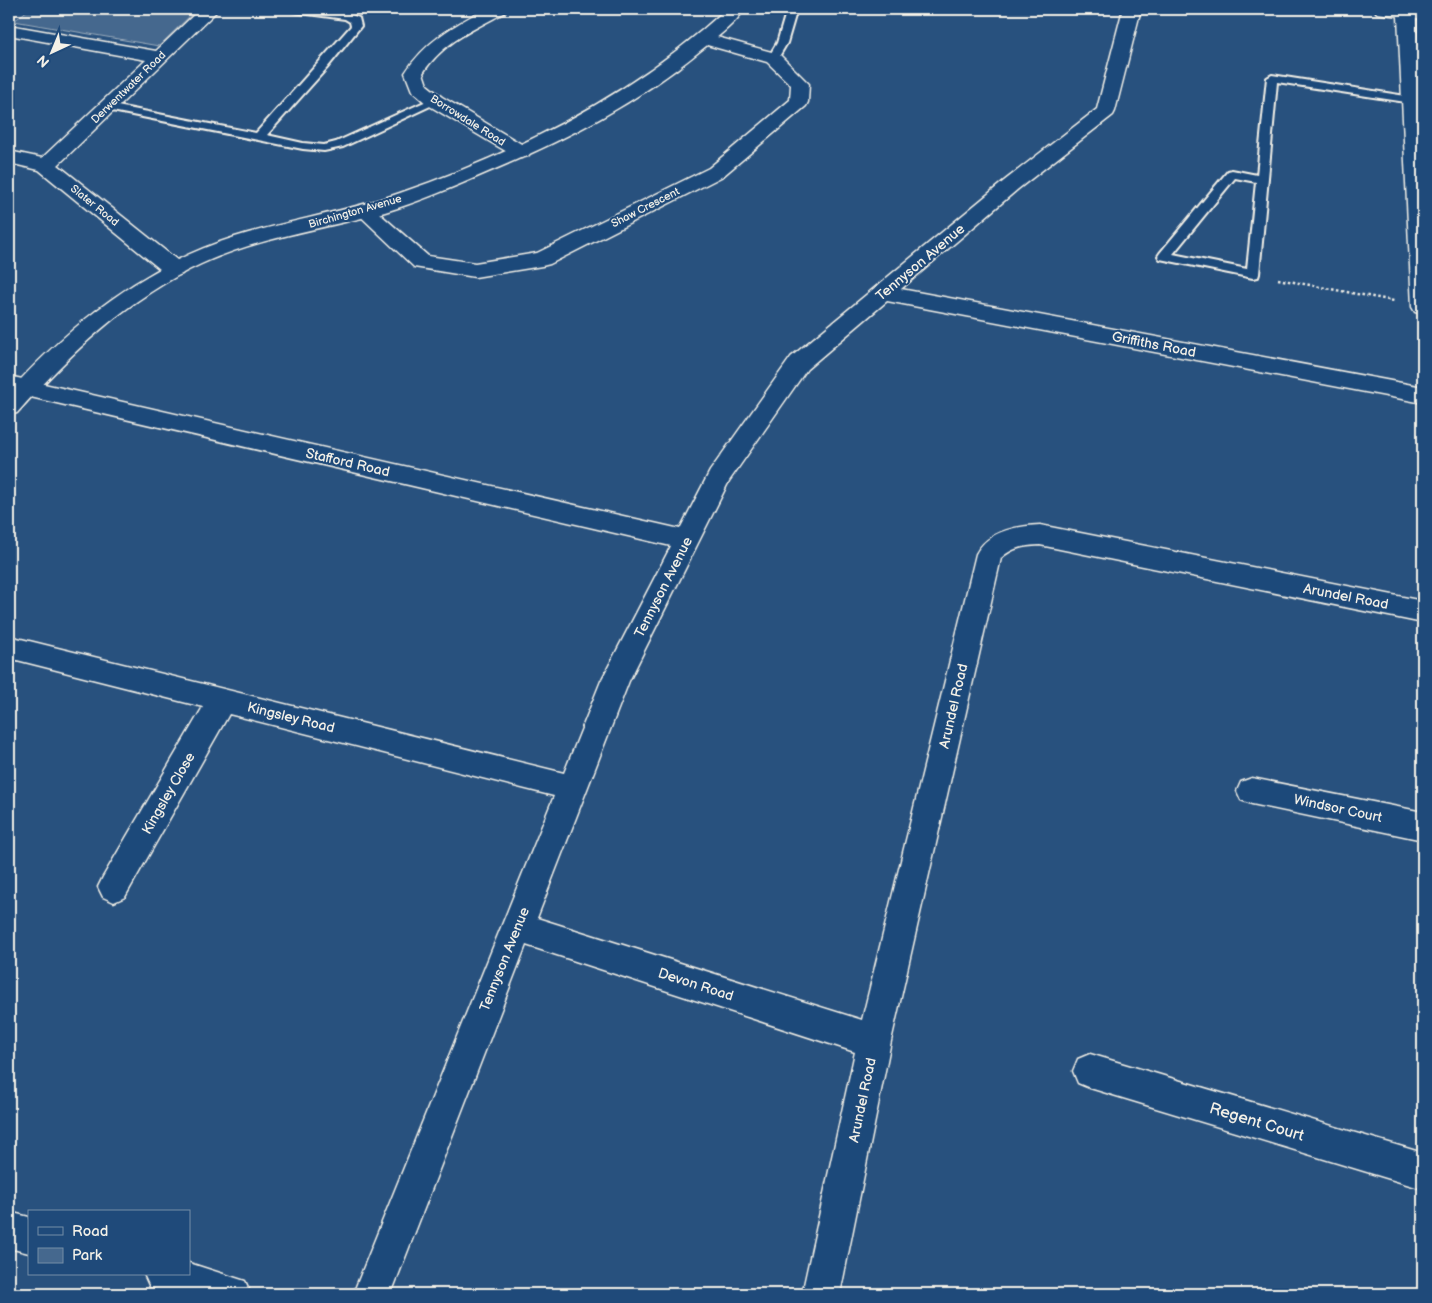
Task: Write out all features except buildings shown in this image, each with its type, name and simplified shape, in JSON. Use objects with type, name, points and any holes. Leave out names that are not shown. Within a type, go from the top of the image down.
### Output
[{"type":"street","name":"Derwentwater Road","points":[[46,164],[210,9]]},
{"type":"street","name":"Borrowdale Road","points":[[498,9],[447,37],[422,59],[414,73],[420,87],[436,101],[520,152]]},
{"type":"street","name":"Birchington Avenue","points":[[9,407],[17,386],[97,319],[174,269],[227,246],[366,210],[452,181],[520,152],[573,127],[652,81],[706,39],[736,9]]},
{"type":"street","name":"Tennyson Avenue","points":[[372,1294],[615,681],[719,477],[799,363],[1011,185],[1106,111],[1132,9]]},
{"type":"street","points":[[1383,9],[1415,13],[1412,100],[1423,307]]},
{"type":"street","points":[[9,30],[160,56]]},
{"type":"street","name":"Shaw Crescent","points":[[366,210],[422,262],[475,270],[542,259],[716,172],[798,102],[800,84],[773,58],[706,39]]},
{"type":"street","name":"Slater Road","points":[[9,157],[46,164],[174,269]]},
{"type":"street","name":"Griffiths Road","points":[[884,293],[1423,395]]},
{"type":"street","name":"Stafford Road","points":[[17,386],[688,540]]},
{"type":"street","name":"Arundel Road","points":[[821,1294],[874,1041],[989,554],[998,544],[1011,539],[1040,534],[1423,612]]},
{"type":"street","name":"Kingsley Road","points":[[9,647],[573,788]]},
{"type":"street","name":"Kingsley Close","points":[[114,886],[222,700]]},
{"type":"street","name":"Windsor Court","points":[[1252,791],[1423,826]]},
{"type":"street","name":"Devon Road","points":[[517,927],[874,1041]]},
{"type":"street","name":"Regent Court","points":[[1090,1071],[1423,1172]]},
{"type":"street","points":[[9,1230],[28,1235]]},
{"type":"street","points":[[170,1276],[232,1294]]},
{"type":"lane","points":[[259,137],[324,66],[356,26],[355,20],[347,16],[293,9]]},
{"type":"lane","points":[[773,58],[782,43],[792,9]]},
{"type":"lane","points":[[1262,180],[1232,174],[1164,256],[1253,274],[1272,78],[1412,100]]},
{"type":"lane","points":[[107,107],[324,148],[339,145],[436,101]]},
{"type":"path","points":[[1253,274],[1423,307]]},
{"type":"green space","points":[[29,9],[197,9],[159,46],[14,21]]}]
